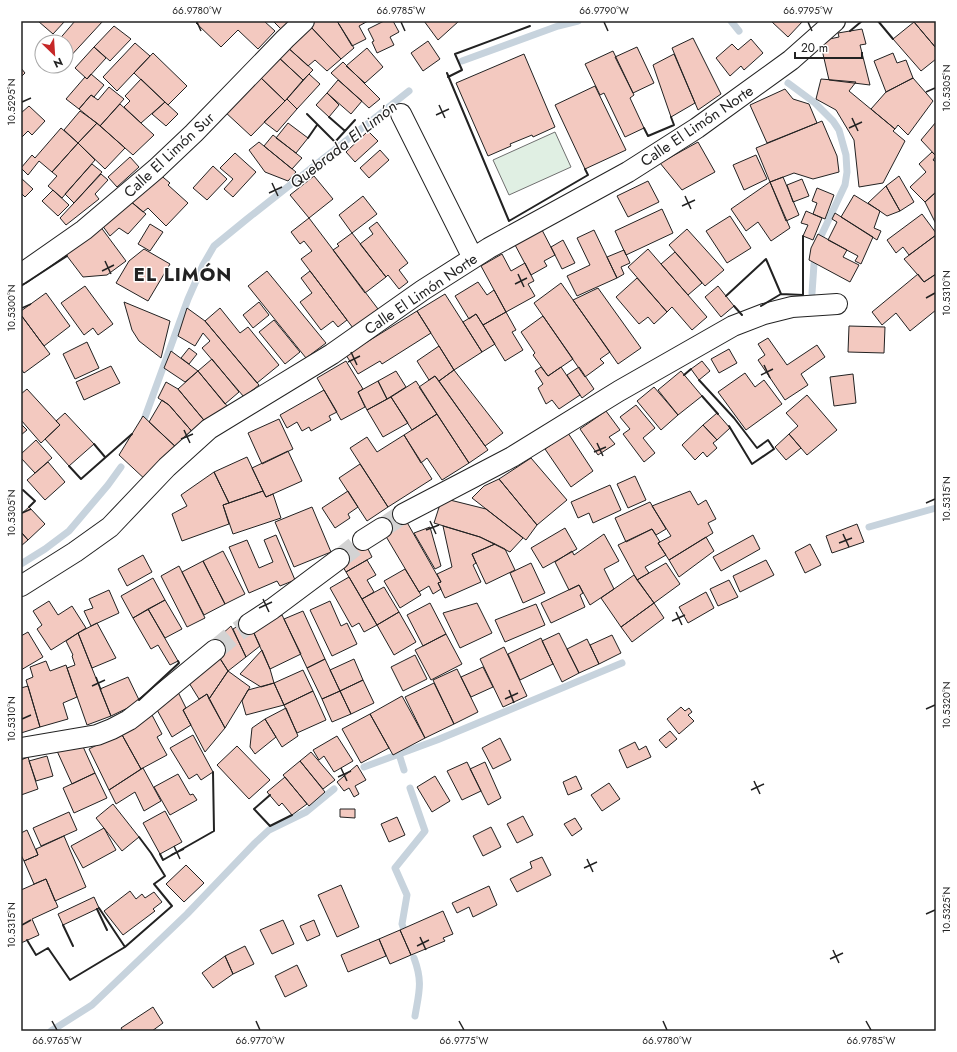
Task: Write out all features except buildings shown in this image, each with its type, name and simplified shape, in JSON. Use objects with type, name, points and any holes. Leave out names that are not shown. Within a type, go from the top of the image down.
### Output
[{"type":"street","name":"Calle El Limón Sur","points":[[21,274],[84,230],[156,169],[194,133],[304,21]]},
{"type":"street","name":"Calle El Limón Norte","points":[[21,586],[75,552],[110,527],[167,467],[209,429],[332,354],[423,290],[489,248],[628,172],[690,132],[791,60],[835,21]]},
{"type":"street","points":[[401,114],[473,258]]},
{"type":"street","points":[[403,514],[512,457],[619,391],[733,326],[764,314],[792,307],[837,304]]},
{"type":"street","points":[[363,540],[382,528]]},
{"type":"street","points":[[250,624],[339,559]]},
{"type":"street","points":[[21,748],[97,735],[112,729],[129,720],[215,650]]},
{"type":"green space","points":[[555,132],[571,167],[509,195],[493,160]]},
{"type":"waterway","name":"Quebrada El Limón","points":[[462,61],[558,26],[578,21]]},
{"type":"waterway","points":[[731,21],[739,31]]},
{"type":"waterway","points":[[788,83],[815,103],[833,121],[839,130],[846,155],[847,172],[845,185],[821,236]]},
{"type":"waterway","name":"Quebrada El Limón","points":[[145,417],[188,299],[203,265],[214,246],[409,91]]},
{"type":"waterway","points":[[812,293],[814,264]]},
{"type":"waterway","name":"Quebrada El Limón","points":[[21,564],[45,549],[69,531],[108,485],[121,467]]},
{"type":"waterway","points":[[869,527],[936,508]]},
{"type":"waterway","points":[[364,767],[437,740],[622,663]]},
{"type":"waterway","points":[[399,754],[404,770]]},
{"type":"waterway","points":[[403,927],[402,924],[407,895],[395,868],[425,831],[410,788]]},
{"type":"waterway","points":[[51,1031],[92,1005],[187,914],[269,830],[306,812],[334,789]]},
{"type":"waterway","points":[[414,958],[419,974],[419,993],[415,1016]]},
{"type":"tunnel","points":[[382,528],[403,514]]},
{"type":"tunnel","points":[[339,559],[363,540]]},
{"type":"tunnel","points":[[215,650],[249,624]]},
{"type":"wall","points":[[850,31],[862,21]]},
{"type":"wall","points":[[878,21],[893,39]]},
{"type":"wall","points":[[448,77],[462,70],[455,54],[530,26]]},
{"type":"wall","points":[[447,73],[509,221],[588,175],[585,169]]},
{"type":"wall","points":[[307,114],[335,142],[355,120]]},
{"type":"wall","points":[[329,117],[345,131]]},
{"type":"wall","points":[[644,128],[648,136],[674,125],[671,117]]},
{"type":"wall","points":[[308,138],[317,125]]},
{"type":"wall","points":[[761,306],[781,294],[803,295],[803,236]]},
{"type":"wall","points":[[21,286],[67,256]]},
{"type":"wall","points":[[726,296],[766,259],[781,294]]},
{"type":"wall","points":[[734,306],[742,315]]},
{"type":"wall","points":[[684,375],[691,369]]},
{"type":"wall","points":[[699,380],[734,418],[757,448],[768,440],[774,449],[752,464],[729,426]]},
{"type":"wall","points":[[702,396],[718,414]]},
{"type":"wall","points":[[69,466],[81,479],[132,434]]},
{"type":"wall","points":[[94,444],[105,457]]},
{"type":"wall","points":[[23,490],[35,501],[29,507]]},
{"type":"wall","points":[[139,700],[179,663],[178,661]]},
{"type":"wall","points":[[160,854],[163,860],[214,831],[213,772]]},
{"type":"wall","points":[[270,795],[254,809],[270,826],[292,815]]},
{"type":"wall","points":[[27,940],[36,955],[48,948],[70,980],[125,947],[172,906],[154,884],[165,876],[139,837]]},
{"type":"wall","points":[[99,908],[125,947]]},
{"type":"wall","points":[[97,909],[107,930]]},
{"type":"wall","points":[[63,925],[73,946]]},
{"type":"district","name":"EL LIMÓN","points":[[183,274]]}]
